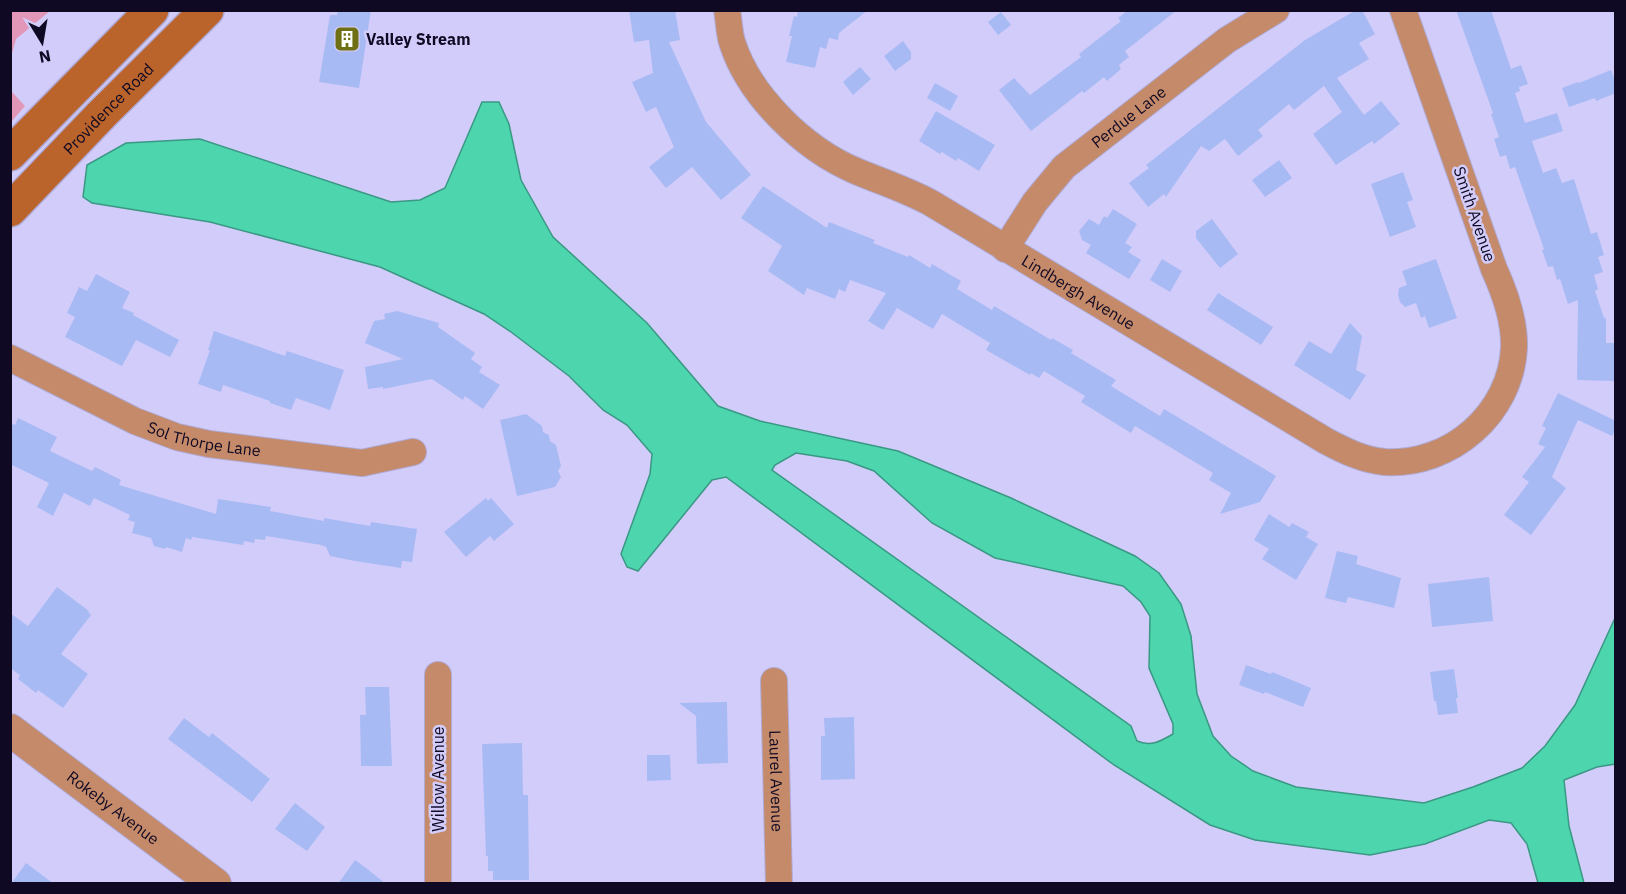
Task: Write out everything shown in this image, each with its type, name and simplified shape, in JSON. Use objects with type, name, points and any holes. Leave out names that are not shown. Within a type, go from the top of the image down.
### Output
[{"type":"main road","points":[[10,154],[152,10]]},
{"type":"main road","name":"Providence Road","points":[[10,210],[102,114],[207,10]]},
{"type":"street","name":"Lindbergh Avenue","points":[[727,10],[732,42],[748,75],[777,115],[812,146],[854,170],[905,189],[1326,441],[1356,456],[1386,462],[1414,460],[1441,452],[1458,443],[1488,418]]},
{"type":"street","name":"Perdue Lane","points":[[1005,249],[1035,201],[1064,167],[1227,40],[1276,10]]},
{"type":"street","name":"Smith Avenue","points":[[1403,10],[1508,304],[1514,347],[1509,380],[1501,399],[1488,418]]},
{"type":"street","name":"Sol Thorpe Lane","points":[[10,358],[135,421],[177,437],[198,442],[362,463],[413,452]]},
{"type":"street","name":"Willow Avenue","points":[[438,675],[438,884]]},
{"type":"street","name":"Laurel Avenue","points":[[774,681],[778,884]]},
{"type":"street","name":"Rokeby Avenue","points":[[10,730],[215,884]]},
{"type":"shaded area","points":[[11,10],[50,11],[16,39],[11,57]]},
{"type":"shaded area","points":[[11,91],[25,106],[11,122]]},
{"type":"shaded area","points":[[482,102],[499,102],[509,124],[521,180],[553,237],[647,323],[718,406],[760,421],[898,451],[1011,498],[1135,556],[1159,573],[1181,604],[1191,636],[1197,694],[1213,736],[1231,756],[1253,771],[1296,787],[1424,803],[1522,768],[1545,746],[1575,705],[1615,618],[1615,764],[1597,767],[1564,780],[1569,826],[1584,883],[1538,883],[1527,844],[1511,823],[1489,820],[1425,844],[1370,855],[1255,840],[1210,825],[1114,765],[726,477],[712,480],[638,571],[627,567],[621,554],[650,474],[652,454],[627,425],[603,410],[569,376],[511,332],[484,314],[380,267],[210,222],[92,203],[83,197],[87,165],[126,143],[200,139],[391,202],[420,200],[445,188]],"holes":[[[796,453],[847,461],[874,471],[932,523],[995,558],[1123,586],[1141,602],[1150,616],[1149,668],[1173,724],[1173,734],[1151,743],[1137,741],[1131,726],[772,470],[775,465]]]},
{"type":"building","name":"Valley Stream","points":[[338,10],[371,10],[359,88],[319,82],[330,15],[337,15]]},
{"type":"building","points":[[629,10],[675,10],[680,40],[669,42],[706,122],[751,175],[721,200],[692,167],[666,188],[649,167],[674,147],[656,107],[646,112],[632,82],[653,73],[649,40],[634,42]]},
{"type":"building","points":[[798,10],[868,10],[839,33],[838,40],[829,38],[826,49],[820,47],[815,68],[786,62],[792,36],[789,36],[794,16],[797,17]]},
{"type":"building","points":[[1128,10],[1177,10],[1125,51],[1129,57],[1119,65],[1121,69],[1107,81],[1104,77],[1084,93],[1082,91],[1031,131],[999,90],[1014,78],[1030,95],[1081,57],[1079,54],[1121,21],[1118,18]]},
{"type":"building","points":[[1356,10],[1362,10],[1375,34],[1359,43],[1369,59],[1337,78],[1364,115],[1381,101],[1400,124],[1374,144],[1372,141],[1336,165],[1313,134],[1342,112],[1324,86],[1294,110],[1289,104],[1258,130],[1263,136],[1238,156],[1225,139],[1209,151],[1201,146],[1166,197],[1164,194],[1148,207],[1129,183],[1149,168],[1146,165],[1305,40]]},
{"type":"building","points":[[1456,10],[1491,10],[1511,69],[1521,65],[1528,84],[1519,87],[1520,91],[1515,93],[1525,123],[1557,113],[1563,131],[1532,141],[1543,173],[1556,168],[1562,183],[1574,179],[1591,234],[1597,232],[1604,255],[1598,257],[1603,272],[1594,275],[1598,289],[1595,291],[1604,318],[1606,318],[1606,343],[1615,343],[1614,381],[1577,380],[1578,300],[1568,304],[1553,266],[1548,267],[1542,250],[1544,249],[1515,167],[1510,169],[1506,155],[1500,157],[1494,139],[1499,137],[1491,114],[1493,113]]},
{"type":"building","points":[[1001,12],[1011,25],[998,35],[988,22]]},
{"type":"building","points":[[903,41],[911,52],[911,59],[895,71],[884,56]]},
{"type":"building","points":[[860,67],[871,79],[853,95],[843,82]]},
{"type":"building","points":[[1611,70],[1616,83],[1616,93],[1596,101],[1595,98],[1569,107],[1562,88]]},
{"type":"building","points":[[935,83],[958,96],[950,111],[927,98]]},
{"type":"building","points":[[936,111],[995,145],[979,171],[958,158],[956,161],[942,152],[940,154],[919,141]]},
{"type":"building","points":[[1279,160],[1292,178],[1265,197],[1252,180]]},
{"type":"building","points":[[1403,172],[1413,200],[1407,202],[1416,227],[1390,237],[1371,184]]},
{"type":"building","points":[[763,186],[827,228],[829,222],[875,240],[873,243],[908,257],[909,255],[930,268],[932,264],[961,281],[957,289],[992,310],[994,306],[1051,340],[1052,338],[1073,350],[1071,353],[1116,380],[1111,386],[1160,416],[1164,409],[1276,476],[1260,502],[1220,514],[1231,493],[1209,480],[1213,473],[1135,426],[1131,433],[1081,402],[1085,396],[1044,371],[1039,378],[1031,373],[1030,375],[986,350],[990,343],[942,314],[933,329],[897,308],[883,330],[868,321],[886,293],[850,280],[845,292],[839,289],[835,299],[807,288],[804,295],[768,271],[782,246],[741,218]]},
{"type":"building","points":[[1113,209],[1137,224],[1125,243],[1132,247],[1128,252],[1141,260],[1129,279],[1086,253],[1091,245],[1082,240],[1079,231],[1089,219],[1099,225],[1104,216],[1107,218]]},
{"type":"building","points":[[1212,219],[1238,254],[1220,268],[1196,238],[1196,231]]},
{"type":"building","points":[[1162,259],[1182,271],[1170,292],[1150,280]]},
{"type":"building","points":[[1436,259],[1457,318],[1429,328],[1425,316],[1421,318],[1416,303],[1405,307],[1398,295],[1399,288],[1407,285],[1402,271]]},
{"type":"building","points":[[96,274],[130,292],[122,308],[179,340],[170,357],[136,340],[122,366],[65,337],[75,317],[67,313],[79,287],[87,291]]},
{"type":"building","points":[[1218,293],[1273,327],[1261,345],[1207,310]]},
{"type":"building","points":[[397,311],[439,323],[438,327],[475,353],[471,359],[482,367],[479,372],[500,385],[483,409],[465,396],[463,400],[432,379],[383,389],[383,387],[368,389],[365,367],[403,359],[365,343],[374,321],[385,319],[384,314]]},
{"type":"building","points":[[1350,323],[1362,336],[1356,370],[1366,375],[1350,400],[1294,365],[1309,341],[1331,354]]},
{"type":"building","points":[[214,331],[285,356],[287,351],[344,370],[330,410],[296,398],[291,410],[223,385],[221,392],[198,384]]},
{"type":"building","points":[[1558,393],[1616,421],[1616,428],[1612,436],[1578,420],[1552,477],[1566,488],[1531,535],[1504,515],[1529,482],[1522,477],[1545,447],[1538,444],[1546,428],[1542,426]]},
{"type":"building","points":[[526,414],[542,426],[543,432],[549,435],[550,441],[556,445],[561,466],[558,471],[561,477],[555,487],[517,496],[500,420]]},
{"type":"building","points":[[18,418],[57,437],[50,451],[92,471],[95,467],[121,480],[119,485],[216,514],[218,499],[271,507],[270,511],[324,521],[324,518],[370,526],[371,522],[417,529],[412,562],[402,561],[401,568],[355,561],[330,556],[326,547],[321,545],[266,536],[265,540],[255,539],[254,543],[244,541],[243,545],[192,537],[191,540],[186,538],[182,552],[166,547],[165,549],[154,546],[151,538],[132,533],[135,522],[128,520],[130,515],[94,498],[90,506],[64,493],[53,516],[37,507],[49,483],[10,464],[10,423],[15,425]]},
{"type":"building","points":[[486,498],[488,501],[491,498],[514,524],[494,541],[490,536],[466,557],[444,532]]},
{"type":"building","points":[[1269,514],[1289,527],[1292,523],[1309,532],[1306,537],[1318,544],[1296,580],[1262,559],[1269,549],[1254,540]]},
{"type":"building","points":[[1337,551],[1358,556],[1356,564],[1401,578],[1394,608],[1348,597],[1346,603],[1325,598]]},
{"type":"building","points":[[1489,577],[1493,621],[1432,627],[1428,584]]},
{"type":"building","points":[[57,587],[89,611],[91,615],[61,654],[88,674],[63,708],[38,690],[36,693],[18,679],[20,675],[10,668],[10,613],[28,626]]},
{"type":"building","points":[[1246,665],[1271,674],[1272,672],[1311,688],[1303,707],[1265,692],[1264,694],[1239,685]]},
{"type":"building","points":[[1454,669],[1458,713],[1438,715],[1430,672]]},
{"type":"building","points":[[365,687],[389,687],[392,766],[361,766],[360,715],[366,715]]},
{"type":"building","points":[[727,702],[728,763],[697,764],[696,716],[679,703]]},
{"type":"building","points":[[854,717],[855,779],[821,780],[821,736],[825,736],[824,718]]},
{"type":"building","points":[[184,718],[209,737],[212,733],[270,779],[252,802],[168,739]]},
{"type":"building","points":[[522,743],[523,795],[528,795],[529,880],[493,880],[493,871],[488,871],[488,856],[486,856],[482,744]]},
{"type":"building","points":[[647,755],[670,755],[671,780],[647,781]]},
{"type":"building","points":[[295,803],[325,827],[307,851],[275,829]]},
{"type":"building","points":[[355,860],[366,868],[386,884],[338,884]]},
{"type":"building","points":[[26,863],[54,884],[11,884]]},
{"type":"place","name":"Valley Stream","points":[[347,39]]}]
